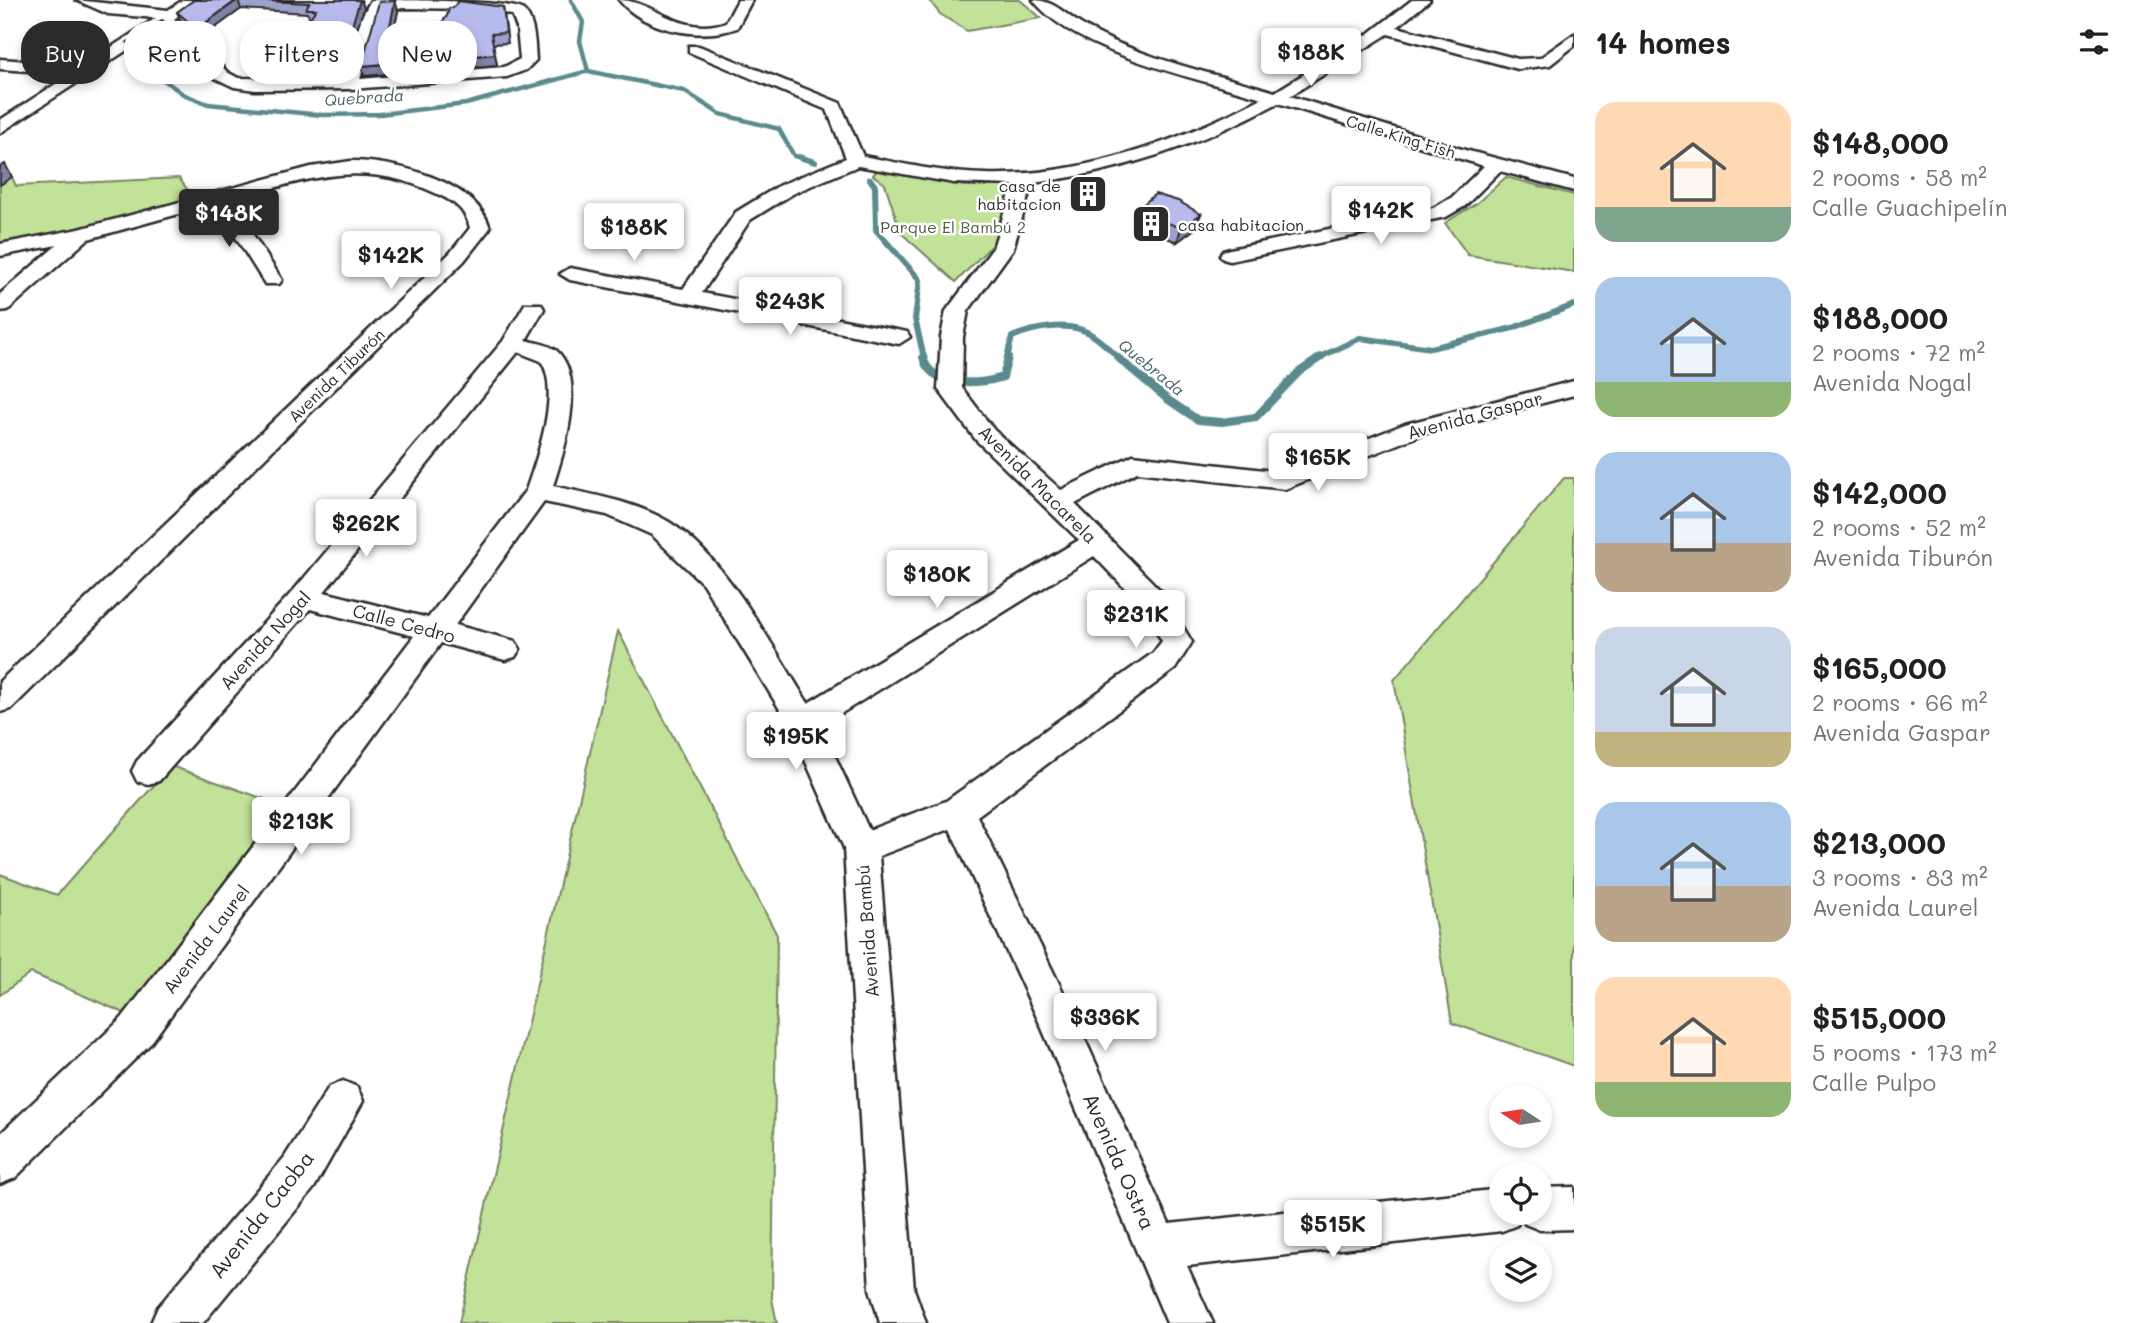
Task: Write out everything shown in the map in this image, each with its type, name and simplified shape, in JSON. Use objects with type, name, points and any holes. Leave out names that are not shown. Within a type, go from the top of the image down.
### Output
[{"type":"street","points":[[83,0],[108,10],[168,17],[221,75],[240,83]]},
{"type":"street","points":[[110,55],[193,0]]},
{"type":"street","points":[[625,0],[646,17],[671,25],[720,30],[732,25],[745,0]]},
{"type":"street","name":"Calle King Fish","points":[[1040,0],[1057,17],[1084,34],[1117,48],[1495,165],[1566,183]]},
{"type":"street","points":[[690,295],[743,216],[787,189],[856,160],[960,178],[1024,178],[1123,162],[1238,117],[1276,97],[1386,29],[1409,6],[1423,0]]},
{"type":"street","points":[[364,44],[377,3],[471,3],[515,10],[522,20],[528,60],[520,67],[506,72],[364,83]]},
{"type":"street","points":[[1386,29],[1509,62],[1532,65],[1544,62],[1574,39]]},
{"type":"street","points":[[694,49],[834,107],[856,160]]},
{"type":"street","points":[[0,64],[21,65]]},
{"type":"street","points":[[0,128],[67,84]]},
{"type":"street","points":[[248,84],[351,84]]},
{"type":"street","points":[[1566,183],[1574,161]]},
{"type":"street","points":[[1230,255],[1440,213],[1458,202],[1495,165]]},
{"type":"street","name":"Avenida Tiburón","points":[[0,250],[81,235],[317,171],[349,166],[372,168],[437,188],[467,204],[476,214],[480,228],[457,257],[3,691]]},
{"type":"street","name":"Avenida Macarela","points":[[861,848],[958,811],[1164,661],[1177,642],[1151,598],[1058,502],[985,435],[952,379],[952,337],[957,311],[1003,249],[1024,178]]},
{"type":"street","points":[[220,197],[272,280]]},
{"type":"street","points":[[0,305],[81,235]]},
{"type":"street","points":[[570,274],[899,337]]},
{"type":"street","name":"Avenida Nogal","points":[[148,771],[304,597],[513,344],[533,309]]},
{"type":"street","points":[[513,344],[548,355],[558,368],[561,381],[548,463],[538,492]]},
{"type":"street","name":"Avenida Gaspar","points":[[1058,502],[1133,463],[1285,481],[1414,429],[1574,388]]},
{"type":"street","name":"Avenida Laurel","points":[[0,1163],[136,1031],[538,492]]},
{"type":"street","name":"Avenida Bambú","points":[[538,492],[614,508],[661,529],[712,577],[803,721],[861,848],[892,1289],[903,1323]]},
{"type":"street","points":[[803,721],[1097,542]]},
{"type":"street","name":"Calle Cedro","points":[[304,597],[505,649]]},
{"type":"street","name":"Avenida Ostra","points":[[958,811],[1054,1013],[1190,1323]]},
{"type":"street","name":"Avenida Caoba","points":[[174,1323],[299,1173],[343,1101]]},
{"type":"street","points":[[1552,1209],[1574,1208]]},
{"type":"street","points":[[1158,1247],[1489,1211]]},
{"type":"green space","points":[[929,0],[1020,0],[1041,18],[967,31],[940,14]]},
{"type":"green space","name":"Parque El Bambú 2","points":[[879,168],[964,186],[1013,186],[993,244],[956,282],[901,233],[885,184],[873,175]]},
{"type":"green space","points":[[12,177],[16,186],[179,178],[194,199],[64,233],[0,243],[0,185]]},
{"type":"green space","points":[[1506,177],[1574,195],[1574,272],[1468,255],[1445,223],[1477,203]]},
{"type":"green space","points":[[1564,478],[1574,478],[1574,1066],[1452,1023],[1394,680]]},
{"type":"green space","points":[[618,631],[777,935],[772,1299],[777,1323],[459,1323]]},
{"type":"green space","points":[[171,766],[290,808],[131,1016],[31,973],[0,995],[0,874],[57,895]]},
{"type":"building","points":[[194,0],[237,0],[208,21],[188,21],[177,12]]},
{"type":"building","points":[[245,0],[360,0],[353,21],[308,21],[316,9],[306,9],[309,3]]},
{"type":"building","points":[[395,1],[391,21],[378,21],[378,64],[364,66],[364,55],[379,2]]},
{"type":"building","points":[[458,1],[503,7],[506,33],[491,34],[495,54],[477,56],[477,21],[443,21],[449,8],[453,8]]},
{"type":"building","points":[[1155,194],[1178,201],[1201,214],[1181,228],[1136,211]]},
{"type":"waterway","points":[[571,0],[583,22],[580,41],[588,71]]},
{"type":"waterway","name":"Quebrada","points":[[169,84],[183,94],[208,104],[322,115],[380,114],[466,104],[588,71]]},
{"type":"waterway","name":"Quebrada","points":[[588,71],[684,91],[720,114],[779,129],[794,156],[805,159]]},
{"type":"waterway","name":"Quebrada","points":[[799,157],[815,162]]},
{"type":"waterway","name":"Quebrada","points":[[870,179],[875,186],[876,230],[920,280],[915,319],[924,358]]},
{"type":"waterway","name":"Quebrada","points":[[1318,358],[1360,338],[1431,348],[1513,328],[1574,305]]},
{"type":"waterway","name":"Quebrada","points":[[1007,358],[1012,337],[1030,331],[1061,327],[1081,329],[1089,333],[1119,358]]},
{"type":"waterway","name":"Quebrada","points":[[923,357],[935,374],[957,382],[982,382],[1003,377],[1008,357]]},
{"type":"waterway","name":"Quebrada","points":[[1117,357],[1167,399],[1198,420],[1222,422],[1256,417],[1299,372],[1321,357]]},
{"type":"place","name":"casa de habitacion","points":[[1088,194]]},
{"type":"place","name":"casa habitacion","points":[[1151,224]]}]
